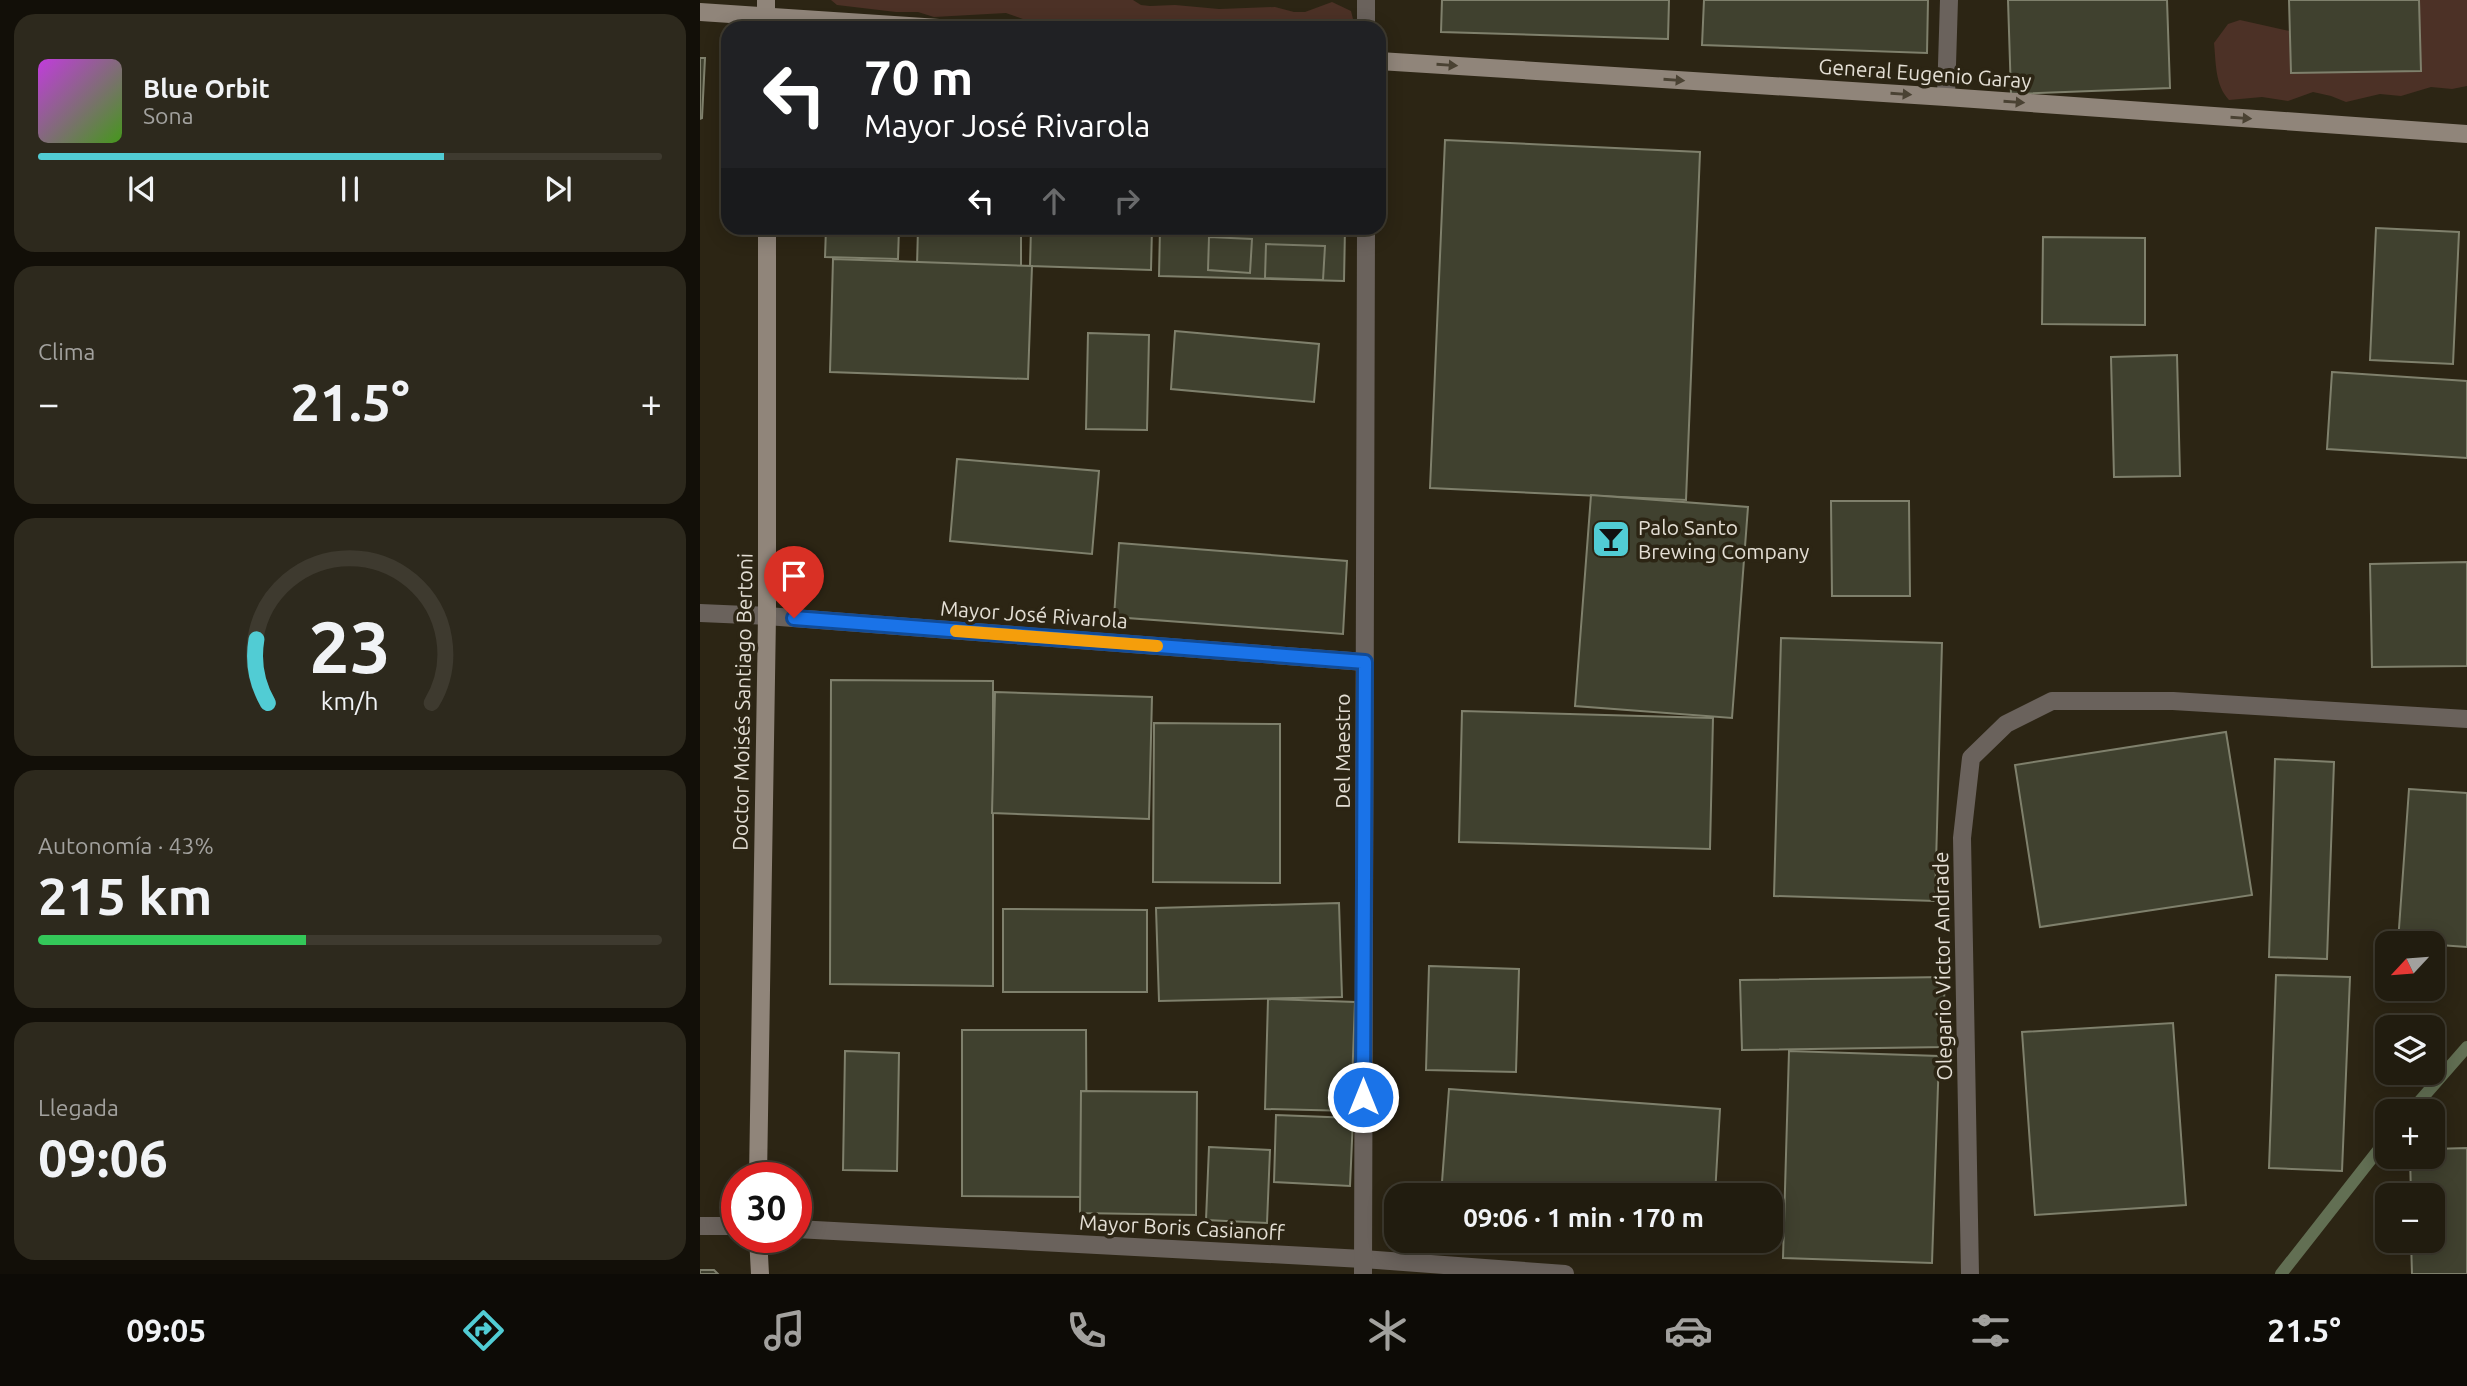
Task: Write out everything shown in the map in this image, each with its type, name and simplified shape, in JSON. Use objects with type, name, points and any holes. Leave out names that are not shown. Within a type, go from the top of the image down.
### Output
[{"type":"street","points":[[1366,0],[1366,21]]},
{"type":"street","points":[[1946,97],[1949,0]]},
{"type":"street","points":[[700,12],[852,21]]},
{"type":"street","name":"General Eugenio Garay","points":[[1386,61],[2467,134]]},
{"type":"street","name":"Doctor Moisés Santiago Bertoni","points":[[758,1162],[767,616],[767,235]]},
{"type":"street","name":"Del Maestro","points":[[1363,1267],[1366,235]]},
{"type":"street","name":"Mayor José Rivarola","points":[[700,613],[1365,662]]},
{"type":"street","name":"Olegario Victor Andrade","points":[[1970,1274],[1962,838],[1971,758],[2006,724],[2052,701],[2173,701],[2467,719]]},
{"type":"street","points":[[700,1226],[721,1226]]},
{"type":"street","name":"Mayor Boris Casianoff","points":[[812,1230],[1363,1267],[1566,1274]]},
{"type":"street","points":[[759,1253],[760,1274]]},
{"type":"shaded area","points":[[831,0],[1133,0],[1150,6],[1219,9],[1275,7],[1305,12],[1332,2],[1351,11],[1353,19],[1028,21],[1006,13],[934,17],[918,12],[837,5]]},
{"type":"shaded area","points":[[2414,0],[2467,0],[2467,86],[2452,89],[2431,87],[2401,96],[2380,94],[2346,102],[2313,92],[2288,101],[2262,97],[2229,100],[2221,88],[2214,43],[2228,24],[2240,20],[2294,32]]},
{"type":"building","points":[[1442,0],[1669,0],[1668,39],[1441,32]]},
{"type":"building","points":[[1704,0],[1928,0],[1927,53],[1702,45]]},
{"type":"building","points":[[2008,0],[2167,0],[2170,88],[2011,94]]},
{"type":"building","points":[[2289,0],[2419,0],[2421,71],[2291,73]]},
{"type":"building","points":[[700,58],[705,58],[700,119]]},
{"type":"building","points":[[1445,140],[1700,152],[1686,500],[1430,488]]},
{"type":"building","points":[[2376,228],[2459,232],[2453,364],[2370,360]]},
{"type":"building","points":[[826,235],[899,235],[898,259],[825,257]]},
{"type":"building","points":[[918,235],[1021,235],[1021,266],[917,266]]},
{"type":"building","points":[[1031,235],[1152,235],[1151,270],[1030,266]]},
{"type":"building","points":[[1160,235],[1345,235],[1344,281],[1159,276]]},
{"type":"building","points":[[1209,237],[1252,239],[1250,273],[1208,270]]},
{"type":"building","points":[[2043,237],[2145,238],[2145,325],[2042,324]]},
{"type":"building","points":[[1266,244],[1325,246],[1323,280],[1265,278]]},
{"type":"building","points":[[833,259],[1032,266],[1028,379],[830,372]]},
{"type":"building","points":[[1175,331],[1319,344],[1314,402],[1171,389]]},
{"type":"building","points":[[1088,333],[1149,335],[1147,430],[1086,429]]},
{"type":"building","points":[[2177,355],[2180,476],[2114,477],[2111,357]]},
{"type":"building","points":[[2332,372],[2467,381],[2467,458],[2327,449]]},
{"type":"building","points":[[957,459],[1099,471],[1092,554],[950,541]]},
{"type":"building","points":[[1591,495],[1748,507],[1732,718],[1575,706]]},
{"type":"building","points":[[1831,501],[1909,501],[1910,596],[1832,596]]},
{"type":"building","points":[[1119,543],[1347,561],[1343,634],[1114,617]]},
{"type":"building","points":[[2467,562],[2467,666],[2372,667],[2370,564]]},
{"type":"building","points":[[1781,638],[1942,643],[1935,901],[1774,896]]},
{"type":"building","points":[[831,680],[993,681],[993,986],[830,984]]},
{"type":"building","points":[[995,692],[1152,697],[1149,819],[992,813]]},
{"type":"building","points":[[1462,711],[1713,718],[1710,849],[1459,842]]},
{"type":"building","points":[[1154,723],[1280,724],[1280,883],[1153,882]]},
{"type":"building","points":[[2226,732],[2252,895],[2040,927],[2015,765]]},
{"type":"building","points":[[2275,759],[2334,762],[2327,959],[2269,957]]},
{"type":"building","points":[[2409,789],[2467,793],[2467,947],[2445,945],[2445,931],[2399,931]]},
{"type":"building","points":[[1339,903],[1342,997],[1159,1001],[1156,908]]},
{"type":"building","points":[[1003,909],[1147,910],[1147,992],[1003,992]]},
{"type":"building","points":[[1429,966],[1519,969],[1516,1072],[1426,1070]]},
{"type":"building","points":[[2276,975],[2350,977],[2342,1171],[2269,1168]]},
{"type":"building","points":[[1944,977],[1945,1047],[1742,1050],[1740,980]]},
{"type":"building","points":[[1268,999],[1355,1002],[1351,1111],[1265,1109]]},
{"type":"building","points":[[2173,1023],[2186,1205],[2035,1215],[2022,1032]]},
{"type":"building","points":[[962,1030],[1086,1030],[1087,1197],[962,1196]]},
{"type":"building","points":[[845,1051],[899,1053],[897,1171],[843,1170]]},
{"type":"building","points":[[1789,1051],[1939,1056],[1932,1263],[1783,1258]]},
{"type":"building","points":[[1449,1089],[1720,1109],[1716,1183],[1442,1183]]},
{"type":"building","points":[[1081,1091],[1197,1092],[1196,1215],[1080,1213]]},
{"type":"building","points":[[1276,1115],[1353,1118],[1350,1186],[1274,1182]]},
{"type":"building","points":[[1209,1147],[1270,1150],[1267,1223],[1206,1220]]},
{"type":"building","points":[[2467,1148],[2467,1274],[2412,1274],[2411,1253],[2445,1253],[2445,1183],[2411,1183],[2410,1169],[2445,1169],[2445,1149]]},
{"type":"building","points":[[700,1270],[714,1270],[718,1274],[700,1274]]},
{"type":"waterway","points":[[2422,1099],[2467,1047]]},
{"type":"waterway","points":[[2281,1274],[2375,1154]]},
{"type":"slow traffic","points":[[956,631],[1157,646]]},
{"type":"place","name":"Palo Santo Brewing Company","points":[[1611,539]]},
{"type":"route","points":[[794,618],[1365,662],[1363,1097]]}]
